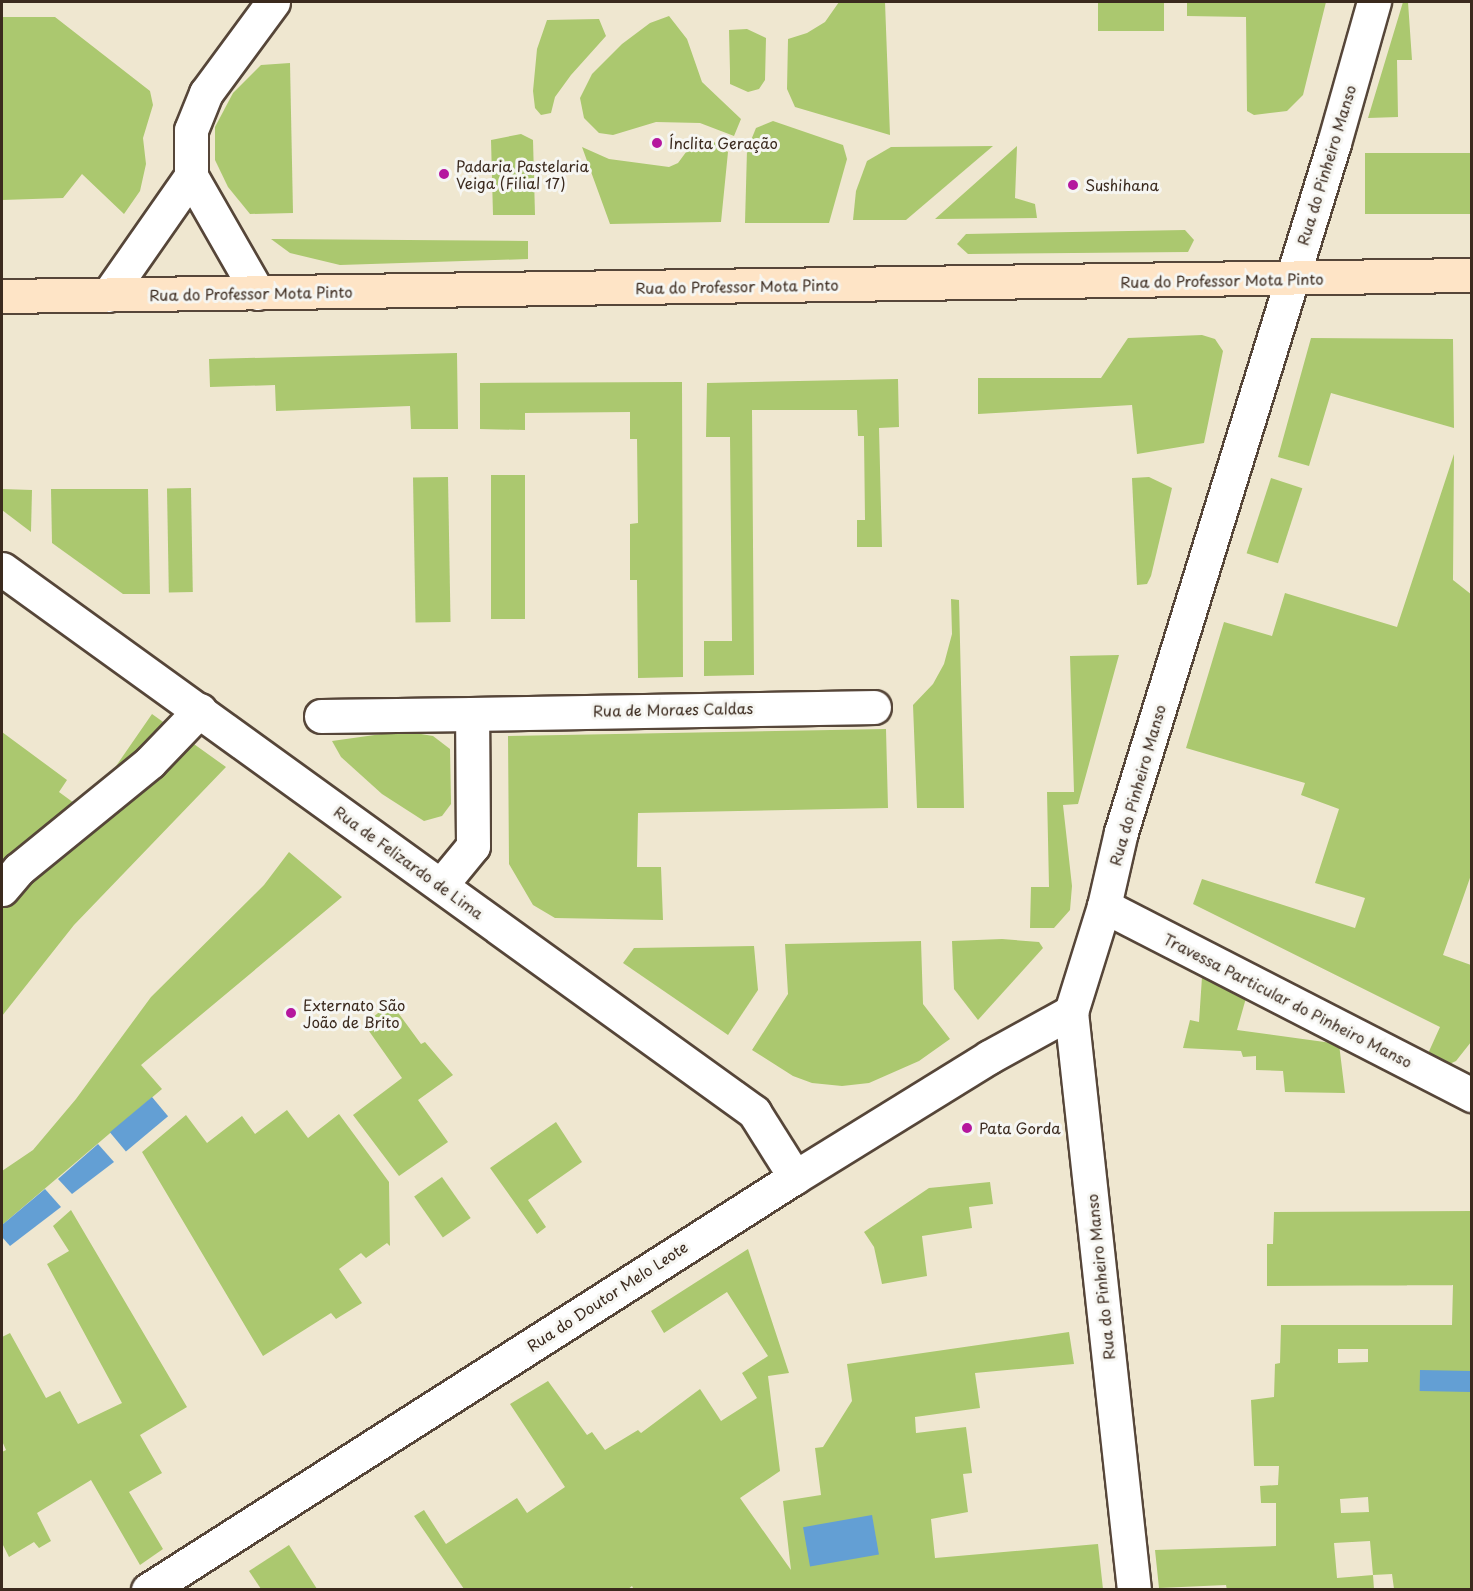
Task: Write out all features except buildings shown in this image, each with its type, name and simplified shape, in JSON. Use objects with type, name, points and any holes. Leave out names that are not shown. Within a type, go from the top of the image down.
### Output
[{"type":"street","points":[[258,293],[191,176],[191,130],[206,93],[273,2]]},
{"type":"street","name":"Rua do Pinheiro Manso","points":[[1134,1590],[1071,1012],[1104,906],[1121,832],[1374,2]]},
{"type":"street","points":[[108,295],[191,176]]},
{"type":"street","name":"Rua do Professor Mota Pinto","points":[[2,296],[1472,275]]},
{"type":"street","name":"Rua de Felizardo de Lima","points":[[2,569],[754,1112],[795,1177]]},
{"type":"street","name":"Rua de Moraes Caldas","points":[[321,716],[874,707]]},
{"type":"street","points":[[2,889],[19,869],[150,762],[200,710]]},
{"type":"street","points":[[441,885],[473,846],[472,714]]},
{"type":"street","name":"Travessa Particular do Pinheiro Manso","points":[[1104,906],[1472,1095]]},
{"type":"street","name":"Rua do Doutor Melo Leote","points":[[147,1590],[795,1177],[989,1057],[1071,1012]]},
{"type":"green space","points":[[839,2],[885,2],[890,135],[795,107],[787,89],[788,39],[807,33],[825,22]]},
{"type":"green space","points":[[1098,2],[1164,2],[1164,31],[1098,31]]},
{"type":"green space","points":[[1187,2],[1326,2],[1303,95],[1287,111],[1254,115],[1247,111],[1246,17],[1187,16]]},
{"type":"green space","points":[[1403,2],[1408,2],[1412,60],[1397,60],[1398,117],[1368,118]]},
{"type":"green space","points":[[669,16],[687,39],[702,82],[741,119],[734,136],[700,123],[656,122],[613,135],[599,133],[584,118],[580,98],[592,74],[622,44],[650,23]]},
{"type":"green space","points":[[2,17],[55,17],[150,91],[153,105],[143,138],[146,164],[140,191],[124,214],[82,174],[63,198],[2,200]]},
{"type":"green space","points":[[599,19],[606,36],[571,75],[555,97],[551,113],[541,115],[535,108],[533,91],[537,49],[547,20]]},
{"type":"green space","points":[[747,29],[766,38],[765,80],[759,89],[748,92],[730,84],[729,30]]},
{"type":"green space","points":[[290,63],[293,213],[250,214],[228,187],[215,160],[215,127],[233,93],[261,65]]},
{"type":"green space","points":[[773,121],[843,145],[847,159],[829,223],[745,223],[747,150],[756,128]]},
{"type":"green space","points":[[521,134],[533,140],[535,215],[493,215],[491,140]]},
{"type":"green space","points":[[695,140],[714,142],[728,152],[721,222],[610,224],[582,147],[609,159],[669,167],[678,163]]},
{"type":"green space","points":[[993,146],[906,220],[853,220],[856,191],[867,161],[891,147]]},
{"type":"green space","points":[[1017,146],[1015,198],[1035,204],[1037,218],[935,219]]},
{"type":"green space","points":[[1365,153],[1471,153],[1471,214],[1365,214]]},
{"type":"green space","points":[[1185,230],[1194,240],[1188,252],[968,254],[957,244],[966,234]]},
{"type":"green space","points":[[271,239],[528,241],[528,259],[340,265],[290,253]]},
{"type":"green space","points":[[1202,335],[1215,339],[1223,351],[1204,443],[1137,454],[1132,405],[978,414],[978,378],[1101,378],[1128,338]]},
{"type":"green space","points":[[1311,338],[1453,339],[1454,428],[1331,393],[1309,466],[1278,457]]},
{"type":"green space","points":[[457,353],[458,429],[411,429],[410,406],[276,411],[275,385],[210,387],[209,359]]},
{"type":"green space","points":[[898,379],[899,427],[879,428],[882,547],[857,547],[857,520],[865,520],[864,436],[858,436],[857,410],[752,410],[754,675],[704,676],[704,641],[732,641],[730,437],[706,437],[707,383]]},
{"type":"green space","points":[[682,382],[683,677],[638,678],[637,580],[630,580],[630,524],[638,523],[637,439],[630,439],[630,412],[525,413],[525,430],[480,429],[480,383]]},
{"type":"green space","points":[[1454,454],[1453,580],[1472,595],[1471,875],[1443,955],[1471,965],[1471,1042],[1456,1061],[1441,1068],[1426,1058],[1440,1027],[1193,904],[1202,879],[1355,928],[1365,898],[1315,883],[1339,809],[1301,795],[1305,783],[1186,748],[1224,622],[1272,636],[1285,593],[1397,627]]},
{"type":"green space","points":[[491,475],[525,475],[525,619],[491,619]]},
{"type":"green space","points":[[448,477],[451,622],[416,623],[413,478]]},
{"type":"green space","points":[[1149,477],[1172,488],[1151,576],[1147,584],[1137,585],[1132,478]]},
{"type":"green space","points":[[1271,478],[1302,488],[1278,563],[1247,553]]},
{"type":"green space","points":[[167,488],[191,488],[193,592],[169,592]]},
{"type":"green space","points":[[2,489],[32,490],[31,532],[2,510]]},
{"type":"green space","points":[[51,489],[148,489],[150,594],[123,594],[52,543]]},
{"type":"green space","points":[[951,599],[959,600],[964,808],[917,808],[913,705],[933,684],[944,664],[952,634]]},
{"type":"green space","points":[[1119,655],[1078,804],[1063,805],[1072,886],[1070,910],[1054,928],[1030,928],[1031,887],[1049,887],[1047,792],[1074,792],[1070,656]]},
{"type":"green space","points":[[152,714],[226,767],[74,925],[2,1016],[2,732],[67,780],[59,792],[85,811]]},
{"type":"green space","points":[[886,729],[888,808],[638,813],[637,867],[661,867],[663,920],[555,918],[533,905],[509,864],[508,736]]},
{"type":"green space","points":[[403,731],[433,736],[450,749],[451,804],[442,816],[424,821],[382,794],[341,757],[332,741]]},
{"type":"green space","points":[[289,852],[342,897],[141,1065],[162,1089],[2,1225],[2,1171],[33,1150],[76,1099],[151,997],[264,885]]},
{"type":"green space","points":[[1002,939],[1039,942],[1043,948],[978,1020],[954,989],[952,941]]},
{"type":"green space","points":[[921,941],[923,1004],[950,1039],[919,1061],[869,1083],[842,1086],[812,1083],[793,1076],[752,1050],[788,994],[785,944]]},
{"type":"green space","points":[[754,946],[758,990],[728,1035],[623,963],[634,948]]},
{"type":"green space","points":[[1202,977],[1246,998],[1237,1030],[1339,1044],[1345,1093],[1285,1092],[1283,1071],[1256,1070],[1256,1056],[1243,1057],[1241,1051],[1183,1048],[1190,1020],[1199,1022]]},
{"type":"green space","points":[[391,1003],[421,1044],[425,1042],[453,1075],[418,1100],[448,1142],[399,1176],[353,1115],[402,1078],[364,1024]]},
{"type":"green space","points":[[287,1110],[308,1138],[339,1114],[389,1182],[390,1246],[387,1243],[366,1258],[361,1253],[339,1269],[362,1303],[336,1319],[331,1313],[263,1356],[142,1152],[186,1115],[207,1143],[242,1116],[255,1134]]},
{"type":"green space","points":[[556,1122],[582,1162],[528,1200],[546,1227],[537,1234],[490,1168]]},
{"type":"green space","points":[[442,1177],[471,1218],[443,1237],[414,1197]]},
{"type":"green space","points":[[990,1182],[993,1204],[969,1207],[972,1228],[922,1236],[927,1276],[882,1284],[874,1247],[864,1232],[929,1188]]},
{"type":"green space","points":[[71,1210],[187,1407],[140,1435],[162,1473],[129,1492],[163,1549],[140,1565],[91,1480],[37,1513],[51,1541],[39,1548],[34,1542],[9,1557],[2,1543],[2,1452],[6,1450],[2,1441],[2,1337],[10,1333],[46,1398],[60,1391],[78,1424],[122,1403],[47,1264],[69,1251],[53,1226]]},
{"type":"green space","points":[[1471,1211],[1471,1589],[1394,1589],[1392,1574],[1373,1575],[1374,1589],[1227,1590],[1226,1585],[1159,1588],[1155,1550],[1276,1546],[1276,1503],[1261,1503],[1260,1486],[1278,1485],[1279,1466],[1254,1466],[1251,1400],[1274,1397],[1275,1364],[1280,1363],[1281,1325],[1452,1325],[1453,1285],[1267,1286],[1267,1244],[1273,1244],[1274,1212]],"holes":[[[1338,1349],[1368,1349],[1368,1362],[1338,1363]],[[1368,1497],[1369,1512],[1341,1513],[1340,1499]],[[1370,1541],[1373,1575],[1337,1578],[1334,1543]]]},
{"type":"green space","points":[[748,1249],[789,1373],[768,1376],[780,1471],[740,1498],[791,1570],[783,1501],[821,1495],[815,1448],[823,1447],[852,1401],[847,1364],[1069,1332],[1074,1364],[975,1373],[980,1408],[915,1417],[916,1433],[966,1427],[972,1473],[963,1474],[968,1512],[931,1519],[935,1558],[1098,1544],[1103,1589],[634,1590],[632,1586],[627,1590],[464,1589],[414,1516],[424,1510],[446,1544],[517,1498],[527,1513],[565,1487],[510,1404],[548,1381],[587,1435],[592,1432],[605,1450],[638,1430],[641,1433],[700,1389],[721,1421],[757,1398],[742,1373],[768,1356],[727,1292],[664,1333],[651,1311]]},
{"type":"green space","points":[[289,1545],[317,1589],[261,1589],[249,1571]]},
{"type":"water","points":[[152,1097],[168,1116],[126,1152],[110,1132]]},
{"type":"water","points":[[98,1144],[114,1162],[72,1194],[58,1179]]},
{"type":"water","points":[[45,1189],[61,1207],[10,1246],[2,1237],[2,1225]]},
{"type":"water","points":[[1420,1370],[1471,1371],[1471,1392],[1420,1391]]},
{"type":"water","points":[[872,1515],[879,1554],[810,1567],[803,1527]]},
{"type":"place","name":"Ínclita Geração","points":[[657,143]]},
{"type":"place","name":"Padaria Pastelaria Veiga (Filial 17)","points":[[444,174]]},
{"type":"place","name":"Sushihana","points":[[1073,185]]},
{"type":"place","name":"Externato São João de Brito","points":[[291,1013]]},
{"type":"place","name":"Pata Gorda","points":[[967,1128]]}]
